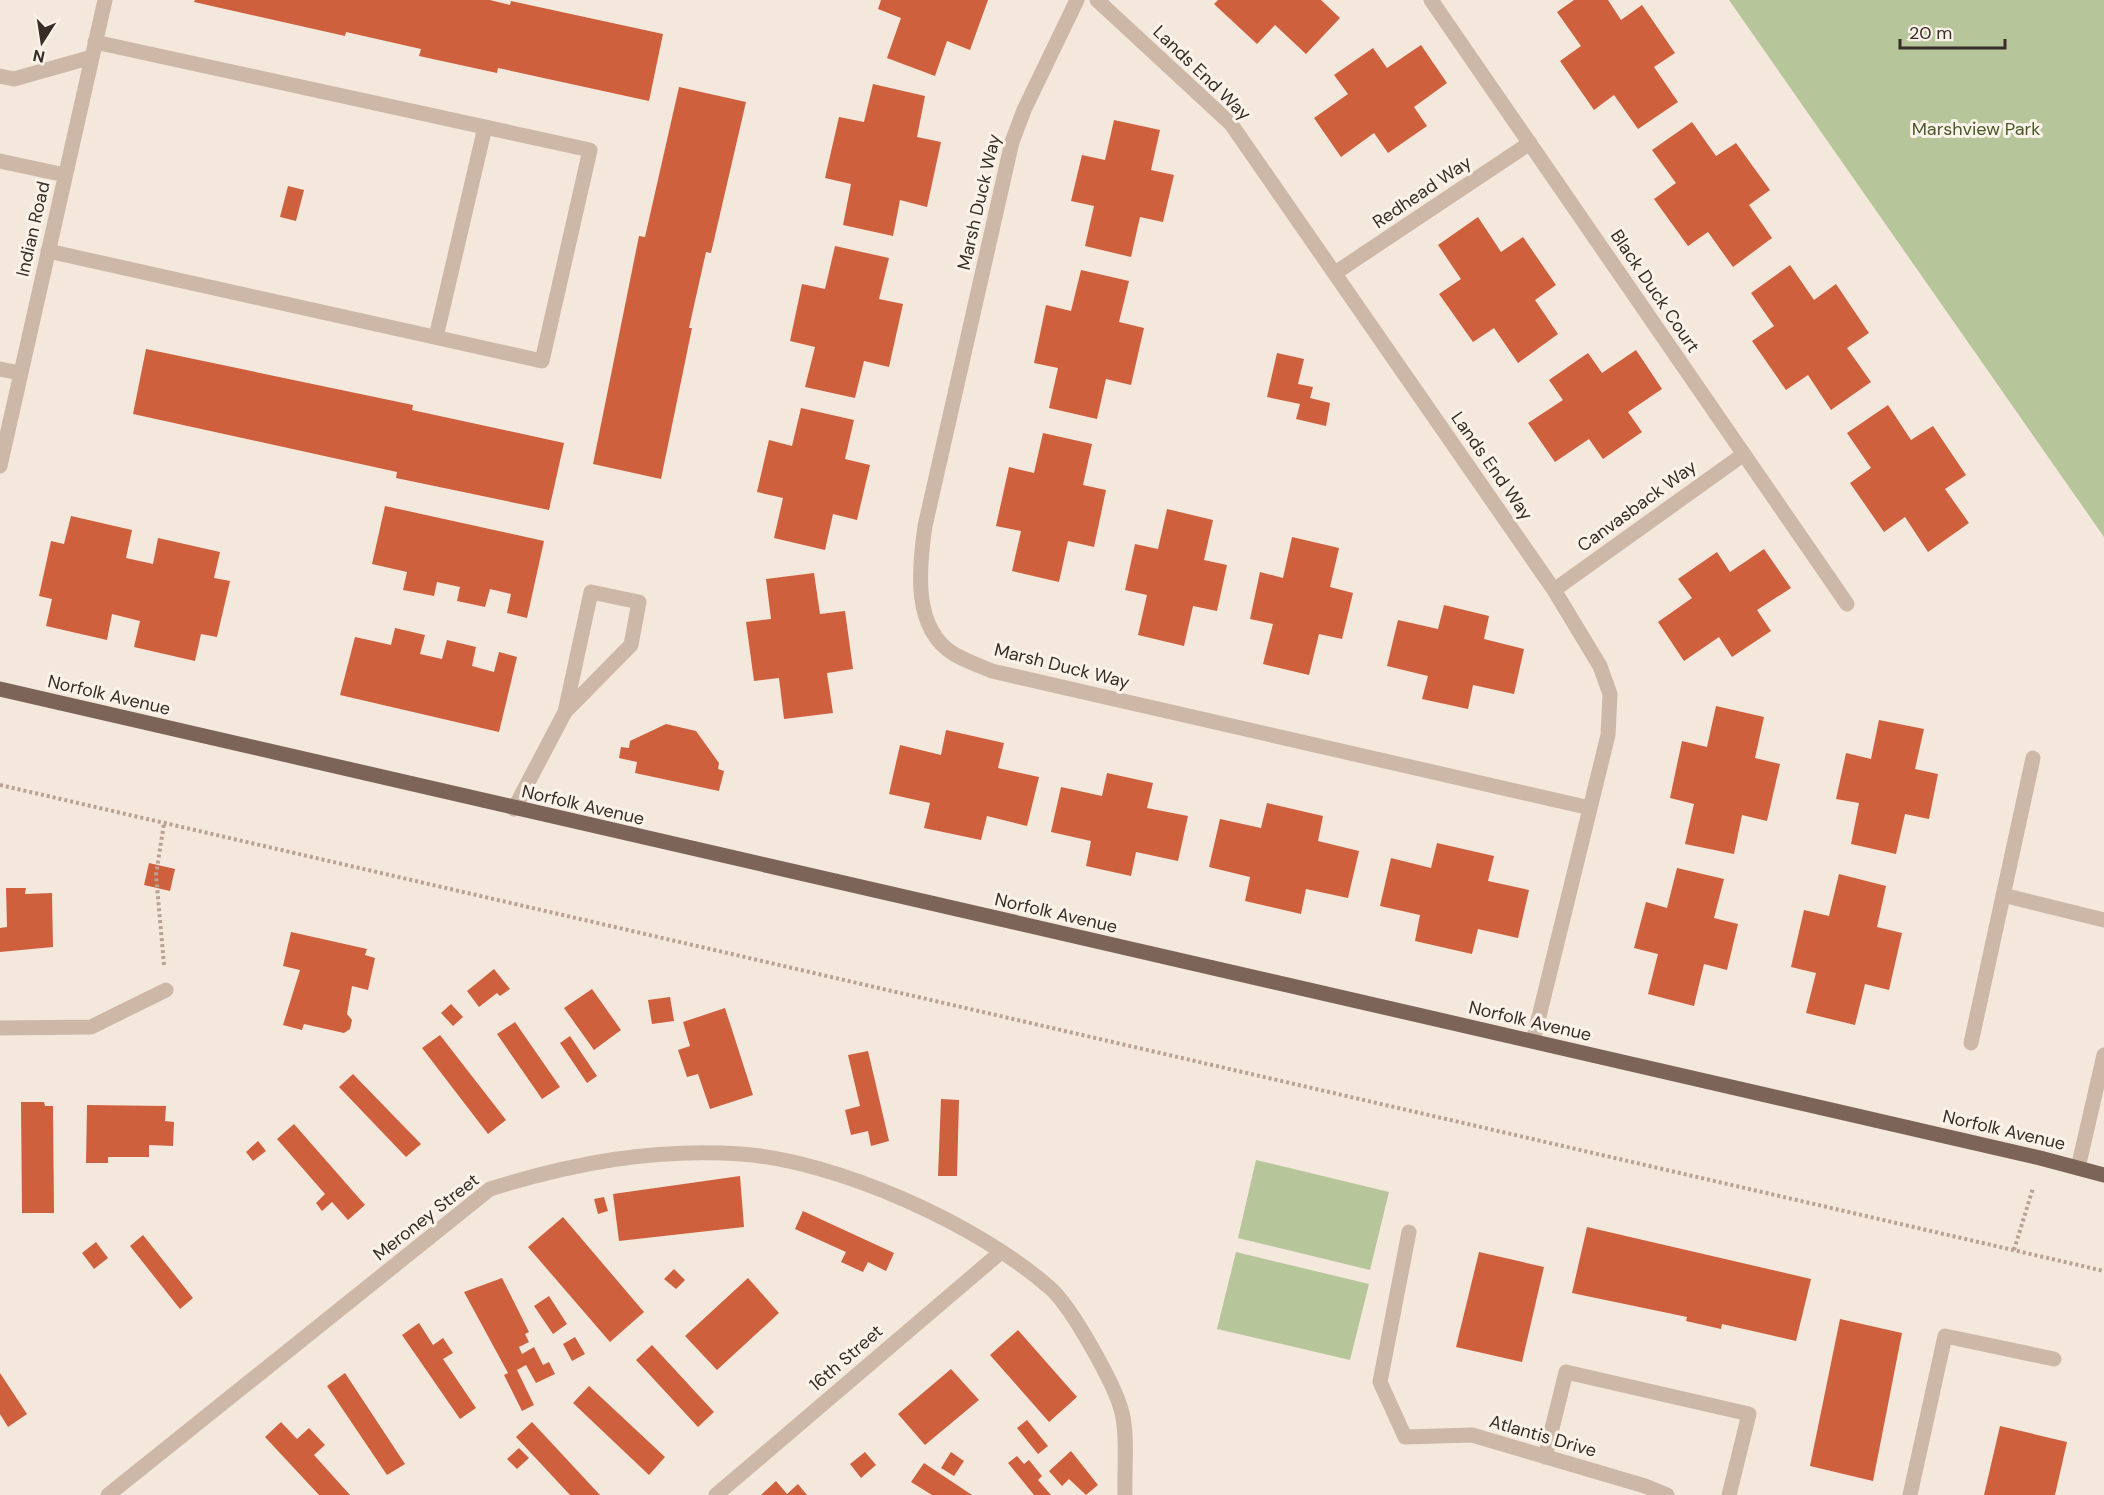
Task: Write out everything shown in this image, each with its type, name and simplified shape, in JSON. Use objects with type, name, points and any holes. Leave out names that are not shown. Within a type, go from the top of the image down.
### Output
[{"type":"main road","name":"Norfolk Avenue","points":[[0,689],[514,809],[1533,1041],[2104,1175]]},
{"type":"street","name":"Indian Road","points":[[0,466],[105,0]]},
{"type":"street","name":"Marsh Duck Way","points":[[1077,0],[1024,110],[1012,142],[925,526],[921,590],[929,628],[952,654],[992,671],[1590,808]]},
{"type":"street","name":"Lands End Way","points":[[1097,0],[1231,124],[1554,590],[1600,666],[1610,694],[1608,735],[1533,1041]]},
{"type":"street","name":"Black Duck Court","points":[[1431,0],[1847,604]]},
{"type":"street","points":[[48,251],[542,361],[590,150],[95,42]]},
{"type":"street","points":[[0,76],[14,79],[92,57]]},
{"type":"street","points":[[436,337],[485,127]]},
{"type":"street","name":"Redhead Way","points":[[1335,273],[1530,143]]},
{"type":"street","points":[[0,161],[65,175]]},
{"type":"street","points":[[0,369],[20,373]]},
{"type":"street","name":"Canvasback Way","points":[[1554,590],[1744,454]]},
{"type":"street","points":[[514,809],[565,712],[591,592],[639,602],[631,645],[565,712]]},
{"type":"street","points":[[1971,1043],[2033,758]]},
{"type":"street","points":[[2003,895],[2104,920]]},
{"type":"street","points":[[0,1028],[91,1027],[166,990]]},
{"type":"street","points":[[2078,1168],[2104,1056]]},
{"type":"street","name":"Meroney Street","points":[[108,1495],[490,1189],[544,1172],[615,1157],[672,1153],[743,1154],[812,1168],[880,1189],[945,1219],[1001,1252],[1052,1289],[1097,1356],[1122,1414],[1125,1495]]},
{"type":"street","name":"Atlantis Drive","points":[[1409,1232],[1380,1382],[1405,1437],[1472,1435],[1645,1486],[1667,1495]]},
{"type":"street","name":"16th Street","points":[[716,1495],[1001,1252]]},
{"type":"street","points":[[1910,1495],[1945,1336],[2054,1359]]},
{"type":"street","points":[[1545,1457],[1566,1371],[1749,1414],[1729,1495]]},
{"type":"path","points":[[0,785],[2104,1271]]},
{"type":"path","points":[[164,823],[156,875],[166,990]]},
{"type":"path","points":[[2014,1250],[2033,1188]]},
{"type":"green space","name":"Marshview Park","points":[[1729,0],[2104,0],[2104,537]]},
{"type":"green space","points":[[1256,1160],[1389,1192],[1370,1270],[1238,1238]]},
{"type":"green space","points":[[1236,1252],[1369,1284],[1350,1360],[1217,1329]]},
{"type":"building","points":[[195,0],[490,0],[510,5],[511,1],[663,34],[649,101],[498,68],[497,73],[419,56],[421,49],[346,32],[345,36],[194,2]]},
{"type":"building","points":[[881,0],[988,0],[970,50],[947,41],[935,76],[887,58],[901,18],[878,9]]},
{"type":"building","points":[[1218,0],[1321,0],[1340,18],[1306,54],[1275,25],[1257,44],[1214,4]]},
{"type":"building","points":[[1574,0],[1608,0],[1621,20],[1642,5],[1675,53],[1654,67],[1678,102],[1638,129],[1614,95],[1594,110],[1560,61],[1581,46],[1557,12]]},
{"type":"building","points":[[1421,45],[1447,83],[1414,107],[1427,126],[1388,153],[1374,133],[1341,157],[1314,118],[1348,94],[1334,75],[1373,48],[1387,68]]},
{"type":"building","points":[[873,84],[925,96],[917,137],[941,142],[927,207],[900,200],[893,236],[843,225],[851,184],[825,178],[839,117],[864,122]]},
{"type":"building","points":[[679,87],[746,102],[711,253],[706,252],[689,328],[692,328],[661,479],[593,464],[639,236],[645,237]]},
{"type":"building","points":[[1114,120],[1160,130],[1151,170],[1174,175],[1163,222],[1140,217],[1131,257],[1085,246],[1094,206],[1071,201],[1082,155],[1105,160]]},
{"type":"building","points":[[1692,122],[1716,156],[1736,143],[1770,190],[1749,205],[1772,238],[1733,267],[1708,232],[1688,246],[1654,199],[1676,183],[1652,150]]},
{"type":"building","points":[[288,186],[304,190],[296,221],[280,217]]},
{"type":"building","points":[[1478,217],[1501,252],[1523,237],[1556,285],[1535,300],[1558,334],[1518,363],[1494,328],[1473,342],[1439,294],[1461,279],[1438,245]]},
{"type":"building","points":[[835,246],[889,258],[879,299],[903,304],[889,367],[864,361],[855,398],[805,387],[815,347],[790,341],[802,284],[825,289]]},
{"type":"building","points":[[1790,265],[1814,300],[1836,284],[1869,333],[1847,348],[1871,382],[1831,410],[1808,375],[1786,390],[1752,341],[1774,326],[1751,293]]},
{"type":"building","points":[[1081,270],[1129,281],[1119,322],[1144,328],[1131,385],[1106,379],[1097,419],[1049,408],[1058,368],[1034,363],[1046,305],[1071,311]]},
{"type":"building","points":[[146,349],[413,405],[412,410],[564,443],[549,510],[396,478],[397,472],[133,414]]},
{"type":"building","points":[[1636,350],[1662,389],[1628,412],[1642,432],[1603,459],[1589,439],[1555,462],[1528,423],[1563,400],[1549,380],[1588,353],[1602,373]]},
{"type":"building","points":[[1277,353],[1304,359],[1298,384],[1313,387],[1310,398],[1330,403],[1326,426],[1296,419],[1300,404],[1267,397]]},
{"type":"building","points":[[1888,405],[1911,440],[1933,426],[1966,475],[1945,489],[1969,523],[1928,552],[1905,517],[1884,532],[1850,483],[1871,468],[1847,433]]},
{"type":"building","points":[[801,408],[854,420],[845,459],[870,465],[857,520],[833,514],[825,550],[774,538],[783,498],[757,492],[769,440],[792,446]]},
{"type":"building","points":[[1043,433],[1092,444],[1083,485],[1106,490],[1094,547],[1068,541],[1059,582],[1012,571],[1021,531],[996,526],[1009,467],[1034,473]]},
{"type":"building","points":[[385,506],[544,541],[527,618],[507,613],[511,594],[490,589],[485,607],[457,601],[460,587],[437,582],[434,596],[403,590],[407,572],[372,564]]},
{"type":"building","points":[[1167,509],[1213,520],[1204,560],[1227,565],[1217,611],[1193,606],[1184,646],[1138,635],[1147,595],[1125,590],[1135,544],[1158,549]]},
{"type":"building","points":[[71,516],[132,530],[126,558],[153,564],[158,538],[220,552],[214,578],[230,581],[217,637],[201,634],[195,661],[134,647],[140,621],[112,614],[107,640],[46,626],[52,599],[39,596],[51,541],[64,544]]},
{"type":"building","points":[[1292,537],[1339,548],[1330,587],[1353,593],[1342,639],[1319,634],[1309,675],[1263,664],[1273,624],[1250,619],[1260,572],[1283,578]]},
{"type":"building","points":[[1764,549],[1791,588],[1757,610],[1771,631],[1732,657],[1719,637],[1684,661],[1658,622],[1692,598],[1678,579],[1717,552],[1730,572]]},
{"type":"building","points":[[814,573],[820,614],[845,611],[853,669],[827,673],[833,713],[784,719],[779,678],[754,681],[746,622],[771,619],[766,579]]},
{"type":"building","points":[[1444,605],[1489,616],[1484,639],[1524,649],[1514,694],[1473,685],[1468,709],[1422,699],[1428,676],[1387,666],[1398,620],[1438,629]]},
{"type":"building","points":[[395,628],[425,635],[420,654],[442,659],[447,640],[476,647],[472,666],[494,672],[499,652],[517,657],[499,732],[340,695],[355,637],[391,645]]},
{"type":"building","points":[[1716,706],[1764,717],[1755,758],[1780,764],[1767,821],[1742,815],[1734,854],[1685,844],[1694,804],[1670,798],[1682,741],[1707,747]]},
{"type":"building","points":[[1879,720],[1924,729],[1915,769],[1938,774],[1929,819],[1905,814],[1896,854],[1851,844],[1859,803],[1836,799],[1846,753],[1871,759]]},
{"type":"building","points":[[666,724],[696,731],[719,763],[718,769],[724,771],[719,791],[635,773],[637,762],[619,758],[621,747],[629,748],[630,741]]},
{"type":"building","points":[[946,730],[1004,743],[998,768],[1039,777],[1027,826],[987,816],[981,840],[924,828],[930,803],[889,794],[900,745],[941,755]]},
{"type":"building","points":[[1107,773],[1153,783],[1147,808],[1188,816],[1178,861],[1136,852],[1131,876],[1086,866],[1091,841],[1051,832],[1061,787],[1102,796]]},
{"type":"building","points":[[1267,803],[1323,816],[1318,841],[1359,851],[1348,898],[1306,889],[1301,914],[1245,901],[1250,877],[1209,867],[1220,819],[1261,828]]},
{"type":"building","points":[[1437,843],[1494,856],[1488,881],[1529,890],[1518,938],[1478,929],[1472,954],[1415,941],[1420,915],[1380,906],[1391,858],[1431,868]]},
{"type":"building","points":[[149,863],[175,869],[170,891],[144,885]]},
{"type":"building","points":[[1677,868],[1724,879],[1714,918],[1738,924],[1727,970],[1704,964],[1694,1006],[1648,994],[1658,954],[1634,948],[1646,902],[1667,908]]},
{"type":"building","points":[[1839,874],[1886,886],[1877,927],[1902,933],[1889,990],[1865,984],[1855,1025],[1806,1013],[1816,973],[1791,967],[1804,910],[1829,916]]},
{"type":"building","points":[[6,888],[26,888],[25,894],[52,893],[53,947],[0,952],[0,928],[7,927]]},
{"type":"building","points":[[291,932],[367,949],[365,955],[375,958],[368,990],[352,986],[347,1014],[352,1020],[350,1029],[344,1033],[304,1024],[302,1030],[283,1025],[300,970],[283,966]]},
{"type":"building","points":[[494,969],[510,989],[500,996],[497,993],[479,1007],[467,991]]},
{"type":"building","points":[[592,989],[621,1030],[594,1050],[564,1008]]},
{"type":"building","points":[[670,997],[674,1021],[652,1024],[648,1000]]},
{"type":"building","points":[[451,1004],[463,1017],[453,1026],[441,1013]]},
{"type":"building","points":[[725,1008],[753,1095],[710,1109],[698,1074],[687,1077],[678,1050],[690,1046],[683,1022]]},
{"type":"building","points":[[515,1022],[560,1087],[542,1099],[497,1034]]},
{"type":"building","points":[[440,1035],[506,1120],[488,1134],[422,1048]]},
{"type":"building","points":[[570,1036],[597,1076],[587,1083],[560,1043]]},
{"type":"building","points":[[868,1051],[889,1141],[871,1146],[868,1131],[851,1135],[845,1110],[860,1106],[848,1055]]},
{"type":"building","points":[[353,1074],[421,1144],[406,1157],[339,1087]]},
{"type":"building","points":[[941,1099],[959,1100],[957,1176],[938,1176]]},
{"type":"building","points":[[21,1102],[44,1102],[45,1106],[53,1106],[54,1213],[22,1213]]},
{"type":"building","points":[[87,1105],[166,1106],[165,1121],[174,1122],[173,1146],[149,1145],[149,1157],[108,1157],[108,1163],[86,1163]]},
{"type":"building","points":[[294,1124],[365,1205],[348,1220],[332,1202],[322,1211],[316,1203],[325,1194],[277,1139]]},
{"type":"building","points":[[258,1141],[266,1151],[253,1161],[246,1152]]},
{"type":"building","points":[[740,1176],[744,1227],[619,1241],[613,1194]]},
{"type":"building","points":[[604,1197],[608,1211],[598,1214],[594,1199]]},
{"type":"building","points":[[803,1211],[894,1253],[886,1271],[868,1262],[863,1272],[841,1262],[846,1252],[795,1229]]},
{"type":"building","points":[[563,1217],[644,1312],[610,1342],[528,1247]]},
{"type":"building","points":[[1587,1227],[1811,1279],[1796,1341],[1722,1324],[1721,1329],[1686,1321],[1687,1317],[1572,1293]]},
{"type":"building","points":[[143,1235],[193,1298],[180,1309],[130,1246]]},
{"type":"building","points":[[96,1242],[108,1258],[94,1269],[82,1253]]},
{"type":"building","points":[[1479,1252],[1544,1267],[1522,1362],[1456,1347]]},
{"type":"building","points":[[674,1269],[685,1280],[676,1289],[664,1279]]},
{"type":"building","points":[[502,1278],[529,1332],[525,1334],[529,1342],[519,1347],[522,1354],[534,1347],[543,1365],[549,1362],[555,1374],[536,1383],[526,1365],[517,1370],[534,1405],[522,1411],[504,1375],[508,1373],[464,1292]]},
{"type":"building","points":[[748,1278],[779,1313],[717,1370],[685,1336]]},
{"type":"building","points":[[549,1296],[567,1324],[553,1334],[534,1306]]},
{"type":"building","points":[[1840,1319],[1902,1333],[1873,1481],[1810,1466]]},
{"type":"building","points":[[419,1323],[433,1345],[443,1338],[453,1353],[443,1359],[476,1408],[460,1419],[402,1335]]},
{"type":"building","points":[[1018,1330],[1077,1397],[1049,1422],[990,1355]]},
{"type":"building","points":[[575,1337],[585,1354],[572,1361],[563,1344]]},
{"type":"building","points":[[652,1345],[714,1412],[698,1427],[636,1360]]},
{"type":"building","points":[[951,1369],[979,1400],[925,1445],[898,1414]]},
{"type":"building","points":[[0,1373],[27,1414],[8,1427],[0,1414]]},
{"type":"building","points":[[345,1373],[405,1464],[387,1475],[327,1386]]},
{"type":"building","points":[[589,1386],[665,1457],[649,1475],[573,1403]]},
{"type":"building","points":[[1027,1420],[1048,1446],[1038,1454],[1017,1428]]},
{"type":"building","points":[[281,1422],[297,1439],[309,1428],[325,1445],[314,1455],[350,1495],[319,1495],[265,1437]]},
{"type":"building","points":[[532,1422],[600,1495],[570,1495],[516,1437]]},
{"type":"building","points":[[2000,1426],[2067,1442],[2055,1495],[1984,1495]]},
{"type":"building","points":[[519,1448],[529,1458],[517,1469],[507,1459]]},
{"type":"building","points":[[1071,1451],[1098,1485],[1086,1495],[1069,1479],[1062,1486],[1049,1471]]},
{"type":"building","points":[[865,1452],[876,1465],[861,1478],[850,1464]]},
{"type":"building","points":[[951,1452],[964,1461],[954,1476],[941,1468]]},
{"type":"building","points":[[1017,1456],[1024,1464],[1029,1460],[1042,1476],[1038,1480],[1051,1495],[1034,1495],[1008,1463]]},
{"type":"building","points":[[924,1463],[972,1495],[932,1495],[911,1482]]},
{"type":"building","points":[[776,1481],[787,1494],[798,1484],[807,1495],[761,1495]]}]
